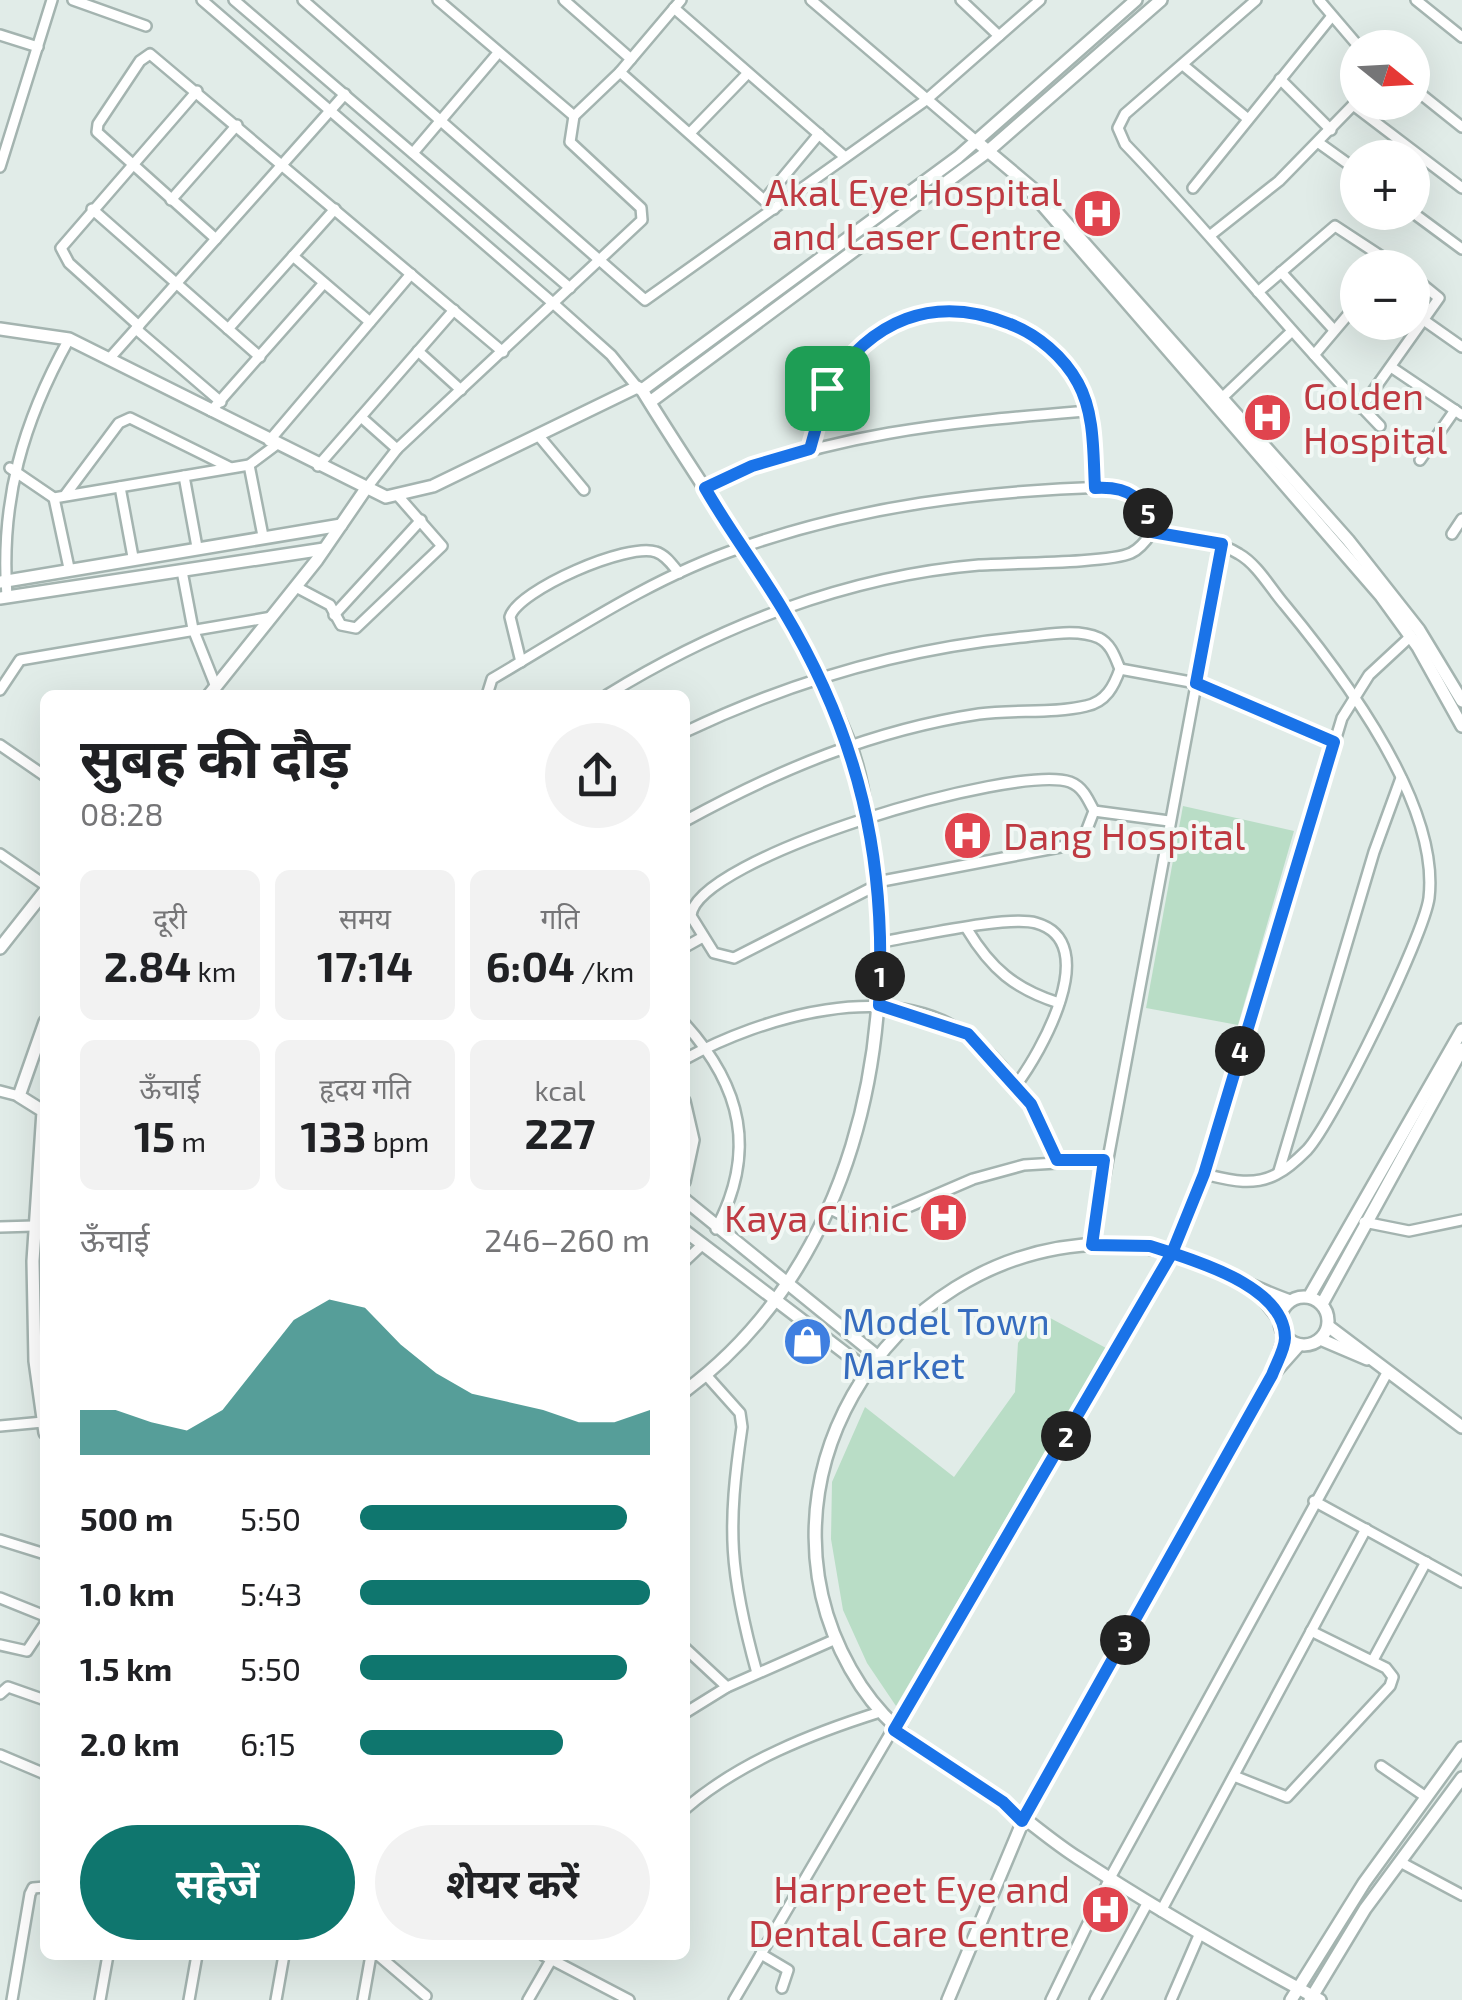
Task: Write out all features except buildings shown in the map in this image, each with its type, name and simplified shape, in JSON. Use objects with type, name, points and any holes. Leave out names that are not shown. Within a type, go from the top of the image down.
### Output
[{"type":"street","points":[[0,168],[52,0]]},
{"type":"street","points":[[73,0],[146,26]]},
{"type":"street","points":[[202,0],[611,355],[643,393],[739,548],[783,609],[850,746],[877,884],[881,942],[879,1005],[864,1098],[843,1174],[788,1284],[706,1376],[690,1387]]},
{"type":"street","points":[[234,0],[570,288]]},
{"type":"street","points":[[302,0],[639,297],[651,300],[926,100],[1040,0]]},
{"type":"street","points":[[438,0],[574,116]]},
{"type":"street","points":[[566,0],[631,60]]},
{"type":"street","points":[[810,0],[1045,198],[1387,586],[1460,694]]},
{"type":"street","points":[[961,0],[999,36]]},
{"type":"street","points":[[643,393],[976,141],[1136,0]]},
{"type":"street","points":[[398,498],[643,393],[987,152],[1161,0]]},
{"type":"street","points":[[1256,0],[1125,114],[1118,128],[1125,144],[1212,234],[1292,331],[1380,426]]},
{"type":"street","points":[[1319,0],[1344,30]]},
{"type":"street","points":[[1416,0],[1462,37]]},
{"type":"street","points":[[214,690],[296,587],[397,449],[642,220],[644,211],[570,142],[574,116],[620,72],[678,4],[748,73],[845,157]]},
{"type":"street","points":[[1194,188],[1332,16]]},
{"type":"street","points":[[0,35],[38,47]]},
{"type":"street","points":[[413,153],[498,53]]},
{"type":"street","points":[[216,239],[96,129],[140,61],[155,55],[503,352]]},
{"type":"street","points":[[1183,65],[1248,119]]},
{"type":"street","points":[[620,72],[774,208]]},
{"type":"street","points":[[690,134],[748,73]]},
{"type":"street","points":[[1280,79],[1331,130]]},
{"type":"street","points":[[197,92],[65,240],[62,254],[216,407]]},
{"type":"street","points":[[109,359],[344,94]]},
{"type":"street","points":[[1430,101],[1462,126]]},
{"type":"street","points":[[1212,234],[1258,200],[1340,120]]},
{"type":"street","points":[[1377,120],[1462,188]]},
{"type":"street","points":[[171,200],[237,126]]},
{"type":"street","points":[[765,199],[818,134]]},
{"type":"street","points":[[1318,142],[1340,158]]},
{"type":"street","points":[[1030,189],[1039,205],[1381,596],[1411,636],[1462,726]]},
{"type":"street","points":[[92,209],[260,356]]},
{"type":"street","points":[[228,329],[335,209]]},
{"type":"street","points":[[1430,225],[1462,249]]},
{"type":"street","points":[[1258,292],[1335,226],[1370,250]]},
{"type":"street","points":[[490,248],[506,233]]},
{"type":"street","points":[[292,256],[370,322]]},
{"type":"street","points":[[1281,272],[1334,330]]},
{"type":"street","points":[[54,498],[249,466],[273,443],[411,274]]},
{"type":"street","points":[[216,407],[324,282]]},
{"type":"street","points":[[1430,288],[1438,294],[1430,309]]},
{"type":"street","points":[[810,449],[818,410],[842,364],[863,342],[894,322],[934,311],[961,309],[1022,328],[1065,365],[1078,382],[1087,411],[1095,488]]},
{"type":"street","points":[[318,466],[454,310]]},
{"type":"street","points":[[1314,354],[1340,323]]},
{"type":"street","points":[[1430,325],[1462,347]]},
{"type":"street","points":[[0,329],[69,339],[216,407],[273,443],[364,490],[398,498],[442,543],[440,550],[356,628],[346,628],[330,605],[296,587]]},
{"type":"street","points":[[1222,397],[1292,331]]},
{"type":"street","points":[[69,339],[29,411],[1,503],[4,598],[324,549]]},
{"type":"street","points":[[1362,408],[1410,340]]},
{"type":"street","points":[[418,351],[462,390]]},
{"type":"street","points":[[1391,367],[1459,412],[1420,460]]},
{"type":"street","points":[[705,488],[752,466],[810,449],[954,422],[1087,411]]},
{"type":"street","points":[[361,417],[397,449]]},
{"type":"street","points":[[66,494],[119,424],[130,418],[230,467]]},
{"type":"street","points":[[538,435],[584,490]]},
{"type":"street","points":[[249,466],[263,536]]},
{"type":"street","points":[[10,468],[54,498],[69,568]]},
{"type":"street","points":[[184,476],[197,547]]},
{"type":"street","points":[[120,487],[133,557]]},
{"type":"street","points":[[489,690],[492,679],[679,573],[739,548],[851,515],[956,496],[1095,488],[1128,490],[1143,502],[1152,532]]},
{"type":"street","points":[[334,614],[422,520]]},
{"type":"street","points":[[1452,534],[1462,520]]},
{"type":"street","points":[[2,582],[341,525]]},
{"type":"street","points":[[1152,532],[1222,544],[1244,556],[1327,655],[1401,778],[1418,818],[1427,868],[1429,896],[1423,924],[1308,1149],[1278,1174],[1236,1182],[1204,1174]]},
{"type":"street","points":[[617,690],[692,647],[783,609],[894,576],[982,565],[1120,557],[1135,552],[1152,532]]},
{"type":"street","points":[[1092,1245],[1104,1160],[1222,544]]},
{"type":"street","points":[[521,662],[510,617],[519,601],[581,569],[646,551],[662,556],[679,573]]},
{"type":"street","points":[[182,571],[213,690]]},
{"type":"street","points":[[0,690],[20,660],[273,616]]},
{"type":"street","points":[[690,730],[818,678],[928,648],[1063,633],[1102,639],[1120,669],[1196,683],[1334,742]]},
{"type":"street","points":[[734,2000],[1172,1253],[1204,1174],[1342,718],[1369,675],[1411,636]]},
{"type":"street","points":[[690,818],[783,769],[850,746],[982,714],[1088,706],[1114,687],[1120,669]]},
{"type":"street","points":[[0,746],[40,773]]},
{"type":"street","points":[[1278,1174],[1374,852],[1401,778]]},
{"type":"street","points":[[1061,781],[1083,790],[1094,811],[1084,837],[1071,845],[877,884],[734,958],[718,957],[690,910],[709,890],[768,857],[866,816],[960,792],[1061,781]]},
{"type":"street","points":[[1094,811],[1169,821]]},
{"type":"street","points":[[0,854],[40,887]]},
{"type":"street","points":[[0,948],[40,897]]},
{"type":"street","points":[[881,942],[1026,921],[1049,930],[1065,960],[1060,1003],[1046,1041],[1016,1085]]},
{"type":"street","points":[[967,929],[986,960],[1002,976],[1031,994],[1060,1003]]},
{"type":"street","points":[[690,944],[703,937]]},
{"type":"street","points":[[690,1056],[780,1019],[879,1005],[968,1034],[1031,1104],[1057,1160]]},
{"type":"street","points":[[690,1030],[730,1086],[738,1113],[735,1183],[716,1228]]},
{"type":"street","points":[[1309,1297],[1462,1030]]},
{"type":"street","points":[[19,1096],[40,1036]]},
{"type":"street","points":[[1462,1050],[1322,1304],[1328,1326],[1462,1427]]},
{"type":"street","points":[[0,1091],[9,1097],[19,1096],[40,1109]]},
{"type":"street","points":[[690,1123],[694,1140],[690,1159]]},
{"type":"street","points":[[40,1149],[34,1226],[40,1394]]},
{"type":"street","points":[[828,1208],[855,1221],[873,1222],[909,1210],[972,1179],[1057,1160],[1104,1160]]},
{"type":"street","points":[[690,1205],[877,1356]]},
{"type":"street","points":[[1364,1222],[1409,1231],[1462,1220]]},
{"type":"street","points":[[0,1228],[34,1226]]},
{"type":"street","points":[[690,1235],[866,1369]]},
{"type":"street","points":[[690,1256],[703,1244]]},
{"type":"street","points":[[1322,1304],[1309,1297],[1290,1301],[1254,1288],[1226,1272],[1150,1246],[1092,1245],[1018,1261],[962,1284],[877,1356],[866,1369],[832,1435],[816,1501],[816,1549],[836,1639],[894,1730],[1110,1878],[1295,1994],[1314,1999],[1366,1909],[1462,1778]]},
{"type":"street","points":[[1254,1288],[1280,1320],[1286,1336],[1299,1344]]},
{"type":"street","points":[[1280,1320],[1290,1301]]},
{"type":"street","points":[[1320,1339],[1328,1326]]},
{"type":"street","points":[[948,2000],[1022,1821],[1272,1375],[1286,1336]]},
{"type":"street","points":[[1272,1375],[1299,1344],[1320,1339],[1371,1361]]},
{"type":"street","points":[[1051,2000],[1110,1878],[1387,1373]]},
{"type":"street","points":[[706,1376],[740,1412],[742,1427],[730,1518],[732,1568],[757,1672]]},
{"type":"street","points":[[0,1426],[40,1427]]},
{"type":"street","points":[[1314,1501],[1462,1582]]},
{"type":"street","points":[[1162,1911],[1366,1529]]},
{"type":"street","points":[[0,1540],[40,1552]]},
{"type":"street","points":[[1373,1660],[1426,1562]]},
{"type":"street","points":[[0,1598],[40,1614]]},
{"type":"street","points":[[1234,1776],[1287,1797],[1390,1686],[1392,1672],[1311,1631]]},
{"type":"street","points":[[0,1645],[27,1651],[40,1632]]},
{"type":"street","points":[[690,1709],[757,1672],[836,1639]]},
{"type":"street","points":[[690,1653],[727,1687]]},
{"type":"street","points":[[0,1694],[8,1687],[40,1698]]},
{"type":"street","points":[[690,1806],[771,1755],[830,1728],[880,1712]]},
{"type":"street","points":[[1295,1994],[1462,1748]]},
{"type":"street","points":[[0,1755],[40,1772]]},
{"type":"street","points":[[1382,1766],[1426,1797]]},
{"type":"street","points":[[1402,1863],[1462,1894]]},
{"type":"street","points":[[12,2000],[30,1894],[33,1888],[40,1887]]},
{"type":"street","points":[[1094,2000],[1148,1902]]},
{"type":"street","points":[[1171,2000],[1200,1933]]},
{"type":"street","points":[[761,1954],[788,1970],[782,1988]]},
{"type":"street","points":[[100,2000],[107,1960]]},
{"type":"street","points":[[188,2000],[196,1960]]},
{"type":"street","points":[[276,2000],[283,1960]]},
{"type":"street","points":[[363,2000],[374,1960]]},
{"type":"street","points":[[381,1960],[426,1996]]},
{"type":"street","points":[[528,2000],[548,1960]]},
{"type":"street","points":[[555,1960],[629,2000]]},
{"type":"green space","points":[[1183,806],[1294,831],[1238,1025],[1146,1008]]},
{"type":"green space","points":[[1039,1312],[1106,1348],[896,1706],[867,1663],[843,1610],[831,1539],[832,1482],[865,1407],[954,1477],[1015,1392],[1018,1343]]},
{"type":"place","name":"Akal Eye Hospital and Laser Centre","points":[[1097,213]]},
{"type":"place","name":"Golden Hospital","points":[[1268,417]]},
{"type":"place","name":"Dang Hospital","points":[[968,835]]},
{"type":"place","name":"Kaya Clinic","points":[[944,1217]]},
{"type":"place","name":"Model Town Market","points":[[807,1342]]},
{"type":"place","name":"Harpreet Eye and Dental Care Centre","points":[[1105,1910]]},
{"type":"route","points":[[827,388],[810,449],[752,466],[705,488],[739,548],[783,609],[850,746],[877,882],[882,952],[879,1005],[968,1034],[1000,1065],[1031,1104],[1057,1160],[1104,1160],[1092,1245],[1150,1246],[1172,1253],[894,1730],[948,1770],[1003,1802],[1022,1821],[1272,1375],[1286,1336],[1280,1320],[1254,1288],[1226,1272],[1172,1253],[1204,1174],[1334,742],[1240,698],[1196,683],[1222,544],[1152,532],[1143,502],[1128,490],[1095,488],[1093,432],[1078,382],[1052,350],[1022,328],[961,309],[934,311],[894,322],[863,342],[827,388]]}]
